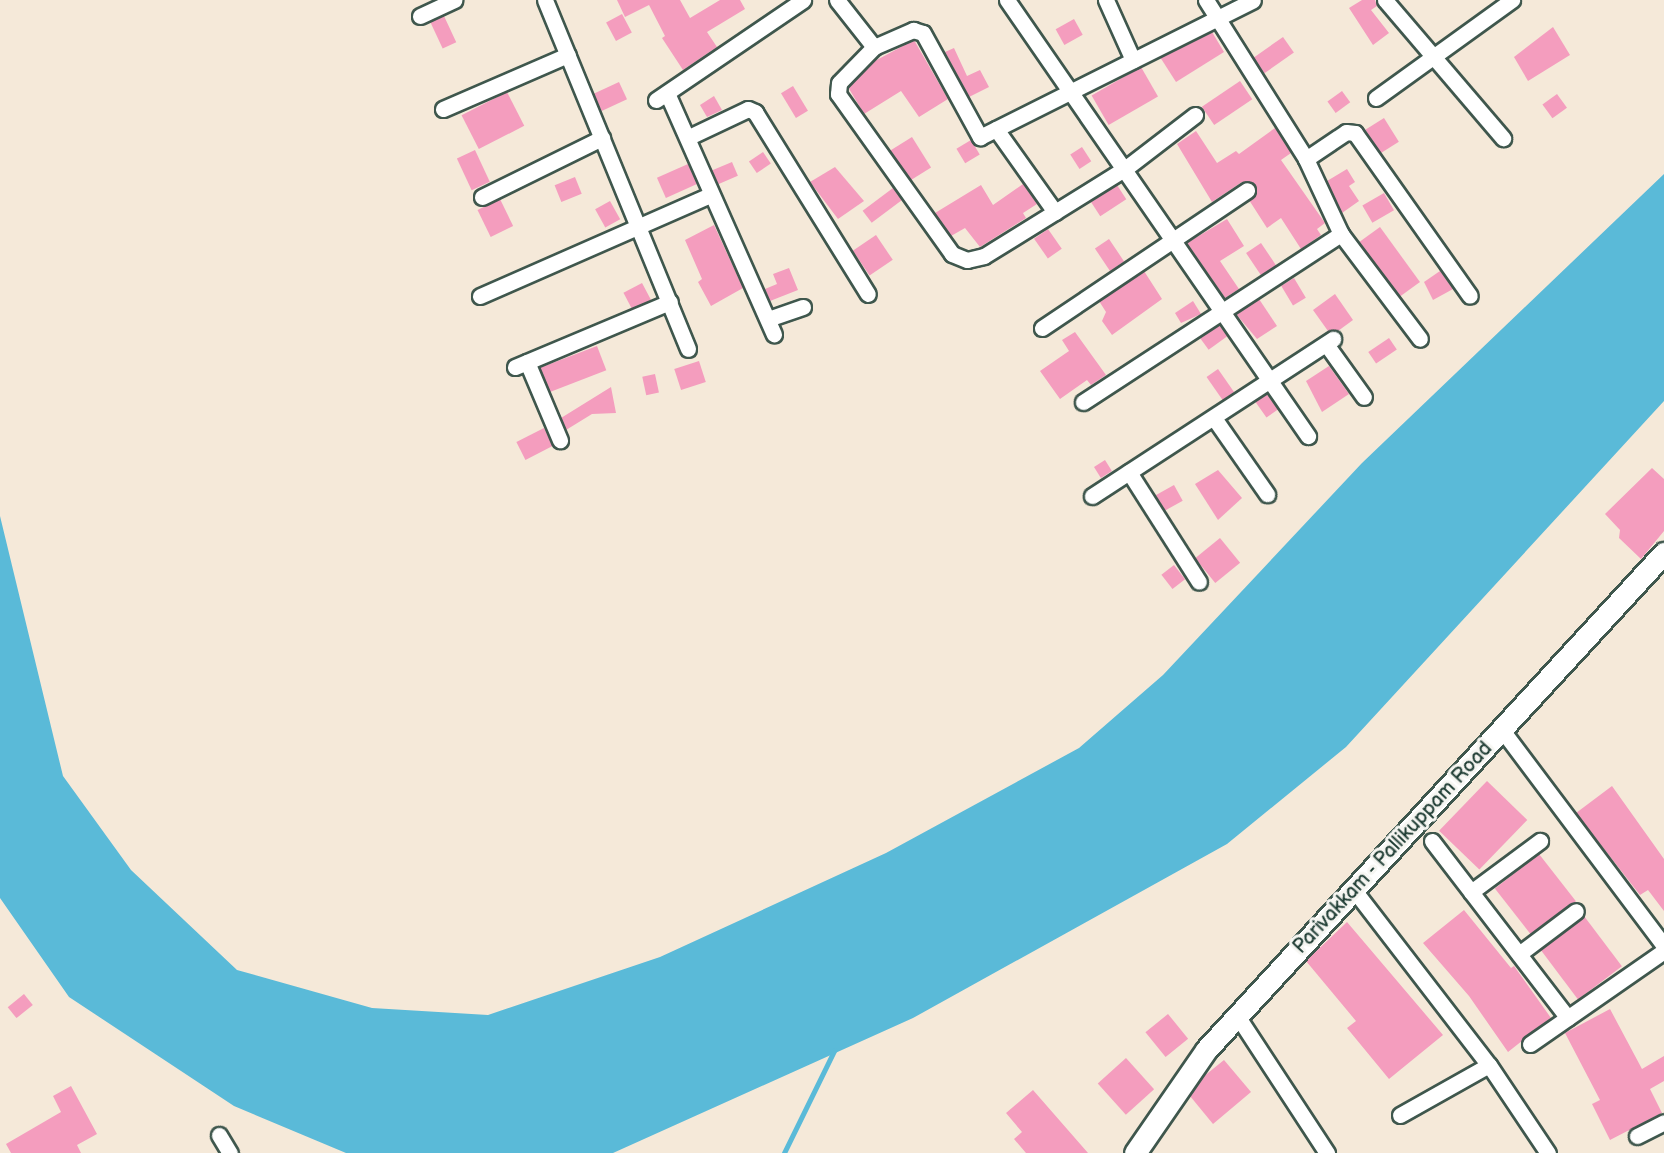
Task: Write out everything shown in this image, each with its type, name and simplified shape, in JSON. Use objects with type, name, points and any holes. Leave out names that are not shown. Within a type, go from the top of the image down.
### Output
[{"type":"street","points":[[420,16],[455,0]]},
{"type":"street","points":[[545,0],[688,349]]},
{"type":"street","points":[[774,334],[689,138],[662,97],[803,0]]},
{"type":"street","points":[[837,0],[874,47]]},
{"type":"street","points":[[1007,0],[1126,168],[1173,241],[1308,436]]},
{"type":"street","points":[[1106,0],[1133,60]]},
{"type":"street","points":[[1206,0],[1215,18],[1306,159],[1341,234],[1420,339]]},
{"type":"street","points":[[1195,115],[1126,168],[984,256],[967,260],[951,254],[838,94],[839,82],[874,47],[918,29],[980,137],[1253,0]]},
{"type":"street","points":[[1385,0],[1433,53],[1503,138]]},
{"type":"street","points":[[1376,98],[1433,53],[1512,0]]},
{"type":"street","points":[[443,109],[568,55]]},
{"type":"street","points":[[689,138],[748,109],[755,112],[867,294]]},
{"type":"street","points":[[996,129],[1055,212]]},
{"type":"street","points":[[1306,159],[1346,132],[1354,133],[1470,296]]},
{"type":"street","points":[[482,197],[602,138]]},
{"type":"street","points":[[1042,328],[1246,190]]},
{"type":"street","points":[[480,296],[705,197]]},
{"type":"street","points":[[1083,402],[1224,314],[1341,234]]},
{"type":"street","points":[[560,440],[521,364],[669,302]]},
{"type":"street","points":[[768,319],[803,307]]},
{"type":"street","points":[[1092,496],[1330,342],[1364,398]]},
{"type":"street","points":[[1214,418],[1267,494]]},
{"type":"street","points":[[1129,472],[1199,582]]},
{"type":"street","name":"Parivakkam - Pallikuppam Road","points":[[1135,1153],[1206,1050],[1664,553]]},
{"type":"street","points":[[1502,730],[1664,946]]},
{"type":"street","points":[[1471,892],[1540,841]]},
{"type":"street","points":[[1432,842],[1568,1018]]},
{"type":"street","points":[[1354,890],[1489,1065],[1548,1153]]},
{"type":"street","points":[[1518,954],[1576,911]]},
{"type":"street","points":[[1530,1044],[1664,951]]},
{"type":"street","points":[[1238,1017],[1327,1153]]},
{"type":"street","points":[[1400,1115],[1489,1065]]},
{"type":"street","points":[[1637,1136],[1664,1122]]},
{"type":"street","points":[[219,1135],[230,1153]]},
{"type":"water","points":[[1664,174],[1664,401],[1346,747],[1227,844],[913,1018],[613,1153],[346,1153],[234,1106],[69,997],[0,898],[0,516],[63,776],[131,870],[237,970],[372,1008],[488,1015],[660,957],[886,853],[1079,748],[1163,675],[1362,463]]},
{"type":"building","points":[[617,0],[680,0],[690,18],[720,0],[740,0],[745,9],[707,32],[717,47],[683,70],[662,38],[665,36],[649,5],[625,17]]},
{"type":"building","points":[[1362,0],[1375,0],[1377,6],[1371,10],[1389,33],[1373,45],[1349,8]]},
{"type":"building","points":[[622,14],[632,33],[616,41],[606,22]]},
{"type":"building","points":[[444,16],[456,42],[443,49],[430,22]]},
{"type":"building","points":[[1074,19],[1083,35],[1064,45],[1056,29]]},
{"type":"building","points":[[1553,27],[1570,55],[1528,81],[1514,57]]},
{"type":"building","points":[[1212,32],[1224,52],[1176,82],[1160,57]]},
{"type":"building","points":[[1283,37],[1294,53],[1264,73],[1254,58]]},
{"type":"building","points":[[914,40],[948,99],[919,117],[901,91],[864,114],[848,87],[873,62]]},
{"type":"building","points":[[954,48],[967,76],[980,70],[989,87],[969,97],[945,52]]},
{"type":"building","points":[[1141,67],[1158,96],[1109,125],[1092,96]]},
{"type":"building","points":[[1240,81],[1252,99],[1214,125],[1202,107]]},
{"type":"building","points":[[619,82],[627,99],[602,111],[594,94]]},
{"type":"building","points":[[793,86],[808,111],[796,118],[781,93]]},
{"type":"building","points":[[1342,91],[1350,102],[1336,113],[1327,102]]},
{"type":"building","points":[[507,92],[524,126],[479,149],[462,115]]},
{"type":"building","points":[[1557,94],[1567,108],[1552,118],[1542,105]]},
{"type":"building","points":[[714,96],[722,110],[707,117],[700,105]]},
{"type":"building","points":[[1384,118],[1399,142],[1380,153],[1365,130]]},
{"type":"building","points":[[1275,128],[1291,153],[1281,160],[1325,223],[1317,229],[1321,235],[1301,249],[1281,218],[1267,228],[1249,200],[1257,190],[1252,182],[1242,182],[1212,202],[1177,144],[1196,131],[1217,163],[1236,151],[1239,154]]},
{"type":"building","points":[[912,137],[931,168],[909,181],[890,151]]},
{"type":"building","points":[[971,140],[980,155],[965,163],[956,149]]},
{"type":"building","points":[[1082,147],[1091,161],[1080,169],[1070,155]]},
{"type":"building","points":[[475,150],[490,182],[472,190],[457,158]]},
{"type":"building","points":[[763,152],[771,164],[757,173],[749,162]]},
{"type":"building","points":[[732,162],[738,176],[718,184],[712,171]]},
{"type":"building","points":[[688,164],[697,184],[666,198],[657,178]]},
{"type":"building","points":[[835,167],[864,201],[838,219],[810,182]]},
{"type":"building","points":[[1347,169],[1355,182],[1349,186],[1359,201],[1342,213],[1327,181]]},
{"type":"building","points":[[575,177],[582,194],[561,202],[555,185]]},
{"type":"building","points":[[1023,184],[1037,204],[1023,213],[1026,218],[980,247],[965,228],[951,236],[935,213],[981,185],[993,205]]},
{"type":"building","points":[[1117,185],[1126,199],[1100,216],[1091,202]]},
{"type":"building","points":[[893,188],[902,200],[872,223],[863,211]]},
{"type":"building","points":[[1384,193],[1394,210],[1372,223],[1362,206]]},
{"type":"building","points":[[500,199],[513,226],[491,237],[478,210]]},
{"type":"building","points":[[610,201],[620,219],[605,228],[595,209]]},
{"type":"building","points":[[1227,219],[1244,246],[1220,261],[1239,289],[1225,298],[1187,243]]},
{"type":"building","points":[[714,225],[743,288],[711,306],[698,282],[702,279],[685,240]]},
{"type":"building","points":[[1380,227],[1420,282],[1399,297],[1359,242]]},
{"type":"building","points":[[1048,229],[1062,249],[1048,258],[1034,239]]},
{"type":"building","points":[[876,235],[893,260],[870,276],[853,251]]},
{"type":"building","points":[[1109,239],[1124,261],[1110,271],[1095,249]]},
{"type":"building","points":[[1261,243],[1276,265],[1261,275],[1246,253]]},
{"type":"building","points":[[789,268],[798,290],[770,301],[765,289],[777,284],[773,274]]},
{"type":"building","points":[[1144,271],[1162,299],[1112,335],[1102,321],[1106,312],[1099,301]]},
{"type":"building","points":[[1440,271],[1453,289],[1433,300],[1424,282]]},
{"type":"building","points":[[1294,278],[1306,298],[1293,305],[1281,286]]},
{"type":"building","points":[[642,283],[651,300],[632,310],[623,293]]},
{"type":"building","points":[[1335,294],[1353,320],[1338,331],[1328,331],[1313,310]]},
{"type":"building","points":[[1259,299],[1277,326],[1257,339],[1236,314]]},
{"type":"building","points":[[1193,301],[1201,314],[1181,323],[1175,313]]},
{"type":"building","points":[[1219,325],[1227,336],[1209,350],[1200,339]]},
{"type":"building","points":[[1075,332],[1106,375],[1091,385],[1087,380],[1060,399],[1040,371],[1069,351],[1062,340]]},
{"type":"building","points":[[1389,338],[1397,350],[1376,364],[1368,352]]},
{"type":"building","points":[[597,346],[606,370],[549,392],[540,368]]},
{"type":"building","points":[[699,361],[706,382],[681,390],[674,369]]},
{"type":"building","points":[[1329,366],[1349,394],[1322,412],[1306,381]]},
{"type":"building","points":[[1218,369],[1234,392],[1223,400],[1207,377]]},
{"type":"building","points":[[655,374],[659,393],[646,395],[642,377]]},
{"type":"building","points":[[611,387],[616,413],[592,414],[566,430],[561,418]]},
{"type":"building","points":[[1267,394],[1278,410],[1266,418],[1256,402]]},
{"type":"building","points":[[544,428],[553,446],[525,460],[516,442]]},
{"type":"building","points":[[1105,460],[1112,471],[1101,478],[1094,467]]},
{"type":"building","points":[[1652,468],[1664,479],[1664,531],[1641,559],[1619,538],[1620,530],[1605,514]]},
{"type":"building","points":[[1218,470],[1242,498],[1218,520],[1195,484]]},
{"type":"building","points":[[1174,485],[1183,501],[1164,511],[1156,495]]},
{"type":"building","points":[[1220,538],[1240,563],[1215,583],[1195,558]]},
{"type":"building","points":[[1174,565],[1185,579],[1172,589],[1161,575]]},
{"type":"building","points":[[1487,781],[1527,820],[1479,870],[1439,831]]},
{"type":"building","points":[[1612,786],[1664,859],[1664,911],[1648,890],[1640,895],[1576,813]]},
{"type":"building","points":[[1539,854],[1576,901],[1532,936],[1495,888]]},
{"type":"building","points":[[1464,910],[1511,968],[1514,966],[1551,1018],[1508,1052],[1469,996],[1423,943]]},
{"type":"building","points":[[1584,916],[1622,966],[1578,999],[1540,949]]},
{"type":"building","points":[[1347,922],[1443,1035],[1389,1079],[1347,1028],[1356,1021],[1306,961]]},
{"type":"building","points":[[24,994],[33,1005],[16,1018],[8,1007]]},
{"type":"building","points":[[1610,1009],[1642,1069],[1664,1056],[1664,1081],[1650,1089],[1662,1113],[1610,1140],[1592,1104],[1600,1100],[1565,1033]]},
{"type":"building","points":[[1168,1014],[1188,1039],[1166,1057],[1145,1032]]},
{"type":"building","points":[[1126,1058],[1154,1089],[1126,1115],[1098,1083]]},
{"type":"building","points":[[1224,1060],[1251,1092],[1213,1124],[1190,1096],[1203,1077]]},
{"type":"building","points":[[71,1086],[97,1134],[77,1145],[81,1153],[11,1153],[6,1144],[61,1112],[53,1096]]},
{"type":"building","points":[[1033,1090],[1088,1153],[1026,1153],[1014,1139],[1022,1132],[1006,1113]]},
{"type":"waterway","points":[[784,1153],[834,1051]]}]
